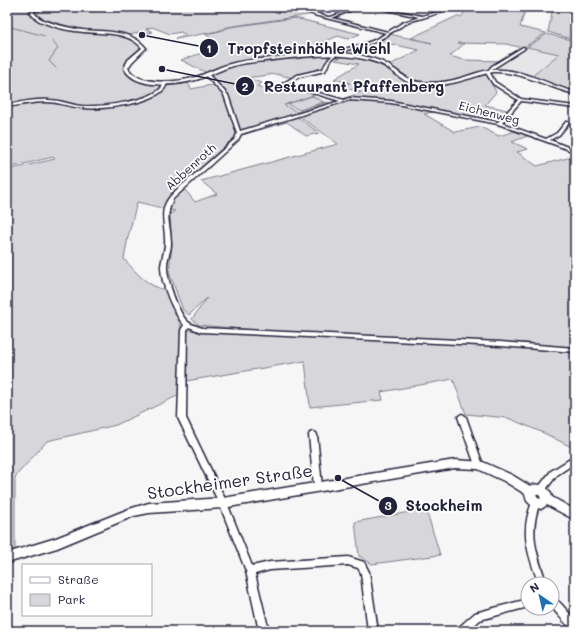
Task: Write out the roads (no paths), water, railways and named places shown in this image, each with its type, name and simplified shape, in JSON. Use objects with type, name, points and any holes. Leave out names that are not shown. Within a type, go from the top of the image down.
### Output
[{"type":"main road","points":[[38,7],[32,14],[45,21],[71,29],[120,35],[139,41],[144,48],[127,64],[126,68],[128,72],[142,80],[165,83],[183,82],[207,75],[227,66],[241,63],[333,55],[355,56],[375,60],[390,66],[408,81],[419,84],[457,81],[477,73],[516,74],[550,87],[575,93]]},
{"type":"main road","name":"Stockheimer Straße","points":[[7,558],[57,544],[133,512],[149,508],[223,502],[455,464],[479,465],[535,491]]},
{"type":"main road","points":[[535,491],[546,494],[547,500],[541,504],[536,503],[531,498],[535,491]]},
{"type":"main road","points":[[547,500],[575,515]]},
{"type":"street","points":[[330,18],[358,7]]},
{"type":"street","points":[[374,7],[423,17]]},
{"type":"street","points":[[386,9],[391,7]]},
{"type":"street","points":[[342,100],[284,84],[298,76],[324,70],[329,59],[333,55],[346,49],[374,42],[406,22],[437,13],[448,7]]},
{"type":"street","points":[[303,9],[315,14],[388,33]]},
{"type":"street","points":[[523,48],[490,74],[494,83],[520,100],[575,107]]},
{"type":"street","points":[[207,75],[226,95],[239,134]]},
{"type":"street","points":[[7,106],[61,101],[81,107],[108,106],[134,101],[156,94],[162,90],[165,83]]},
{"type":"street","name":"Eichenweg","points":[[239,134],[342,100],[350,99],[391,102],[499,123],[575,151]]},
{"type":"street","points":[[499,123],[520,100]]},
{"type":"street","points":[[548,140],[558,134],[568,123]]},
{"type":"street","name":"Abbenroth","points":[[188,324],[178,312],[164,274],[168,246],[164,222],[165,210],[171,198],[237,139],[239,134]]},
{"type":"street","points":[[264,631],[250,571],[223,502],[182,418],[184,330],[188,324],[201,330],[501,344],[575,350]]},
{"type":"street","points":[[462,417],[479,465]]},
{"type":"street","points":[[313,435],[318,486]]},
{"type":"street","points":[[535,491],[554,473],[575,459]]},
{"type":"street","points":[[536,503],[532,512],[529,537],[534,560],[540,576]]},
{"type":"street","points":[[250,571],[270,566],[348,561],[361,565],[365,572],[373,631]]},
{"type":"street","points":[[461,631],[478,616],[520,605]]},
{"type":"street","points":[[560,610],[575,624]]},
{"type":"waterway","points":[[7,26],[45,36]]},
{"type":"waterway","points":[[52,41],[58,48],[49,61],[56,68]]},
{"type":"place","name":"Tropfsteinhöhle Wiehl","points":[[142,35]]},
{"type":"place","name":"Restaurant Pfaffenberg","points":[[162,69]]},
{"type":"place","name":"Stockheim","points":[[338,478]]}]
